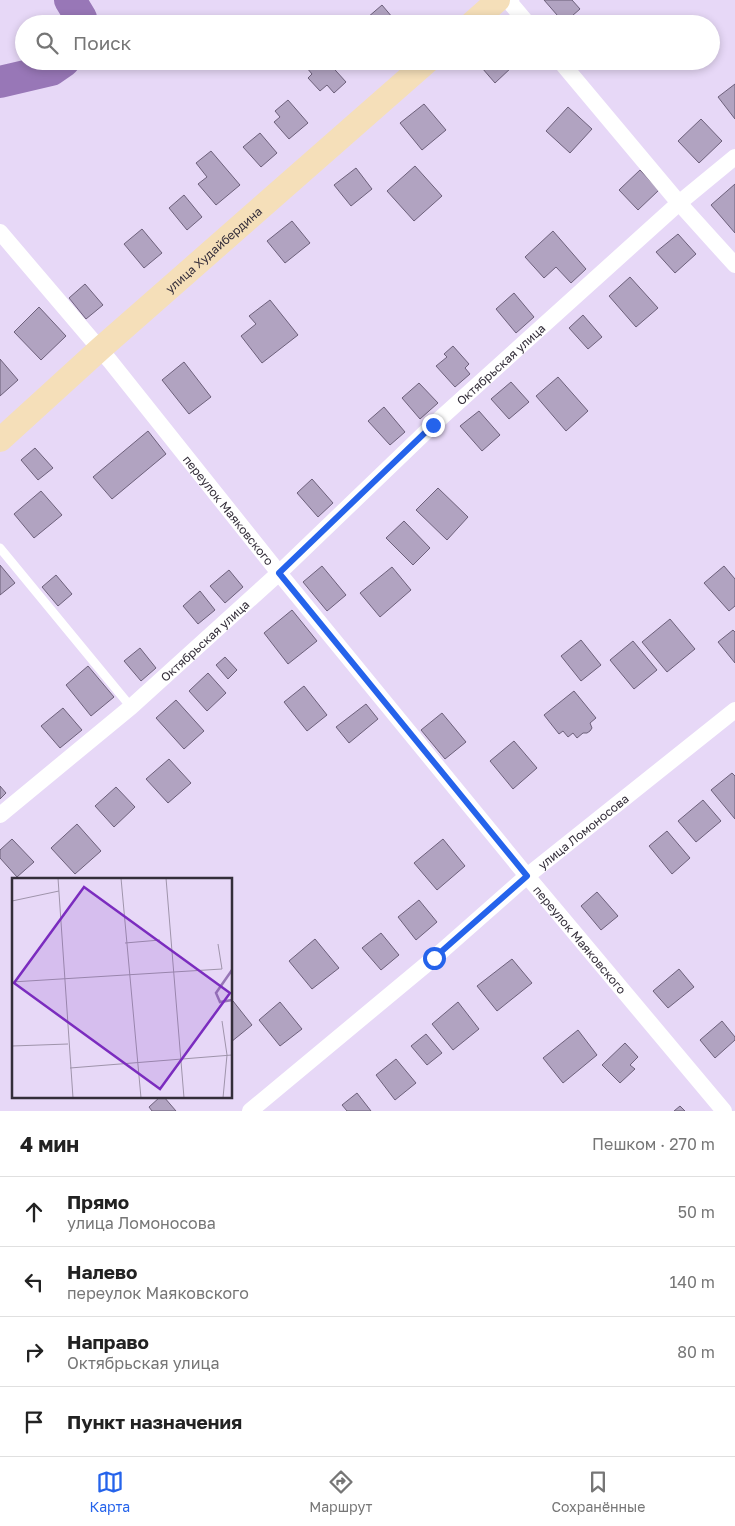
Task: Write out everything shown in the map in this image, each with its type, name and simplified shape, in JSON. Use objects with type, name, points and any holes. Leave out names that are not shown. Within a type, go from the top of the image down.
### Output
[{"type":"street","points":[[481,15],[498,0]]},
{"type":"street","points":[[511,0],[512,5],[520,15]]},
{"type":"street","name":"улица Худайбердина","points":[[0,440],[100,349],[418,70]]},
{"type":"street","points":[[568,70],[679,203],[735,265]]},
{"type":"street","name":"Октябрьская улица","points":[[0,815],[131,707],[279,573],[433,425],[679,203],[735,157]]},
{"type":"street","name":"переулок Маяковского","points":[[0,232],[100,349],[279,573],[527,876],[724,1111]]},
{"type":"street","name":"улица Ломоносова","points":[[250,1111],[434,958],[527,876],[735,710]]},
{"type":"lane","points":[[0,548],[131,707]]},
{"type":"building","points":[[544,0],[572,0],[580,9],[573,15],[557,15]]},
{"type":"building","points":[[382,5],[390,15],[370,15]]},
{"type":"building","points":[[309,70],[335,70],[346,82],[334,93],[327,85],[320,91],[308,78],[312,74]]},
{"type":"building","points":[[484,70],[509,70],[495,83]]},
{"type":"building","points":[[735,84],[735,119],[718,97]]},
{"type":"building","points":[[288,100],[308,123],[289,139],[274,122],[280,117],[275,111]]},
{"type":"building","points":[[424,104],[446,130],[422,150],[400,123]]},
{"type":"building","points":[[568,107],[592,129],[570,153],[546,131]]},
{"type":"building","points":[[701,119],[722,141],[699,163],[678,141]]},
{"type":"building","points":[[260,133],[277,153],[261,167],[243,147]]},
{"type":"building","points":[[211,151],[240,185],[216,205],[198,184],[207,177],[196,163]]},
{"type":"building","points":[[415,166],[442,196],[414,221],[387,191]]},
{"type":"building","points":[[356,168],[372,189],[351,206],[334,185]]},
{"type":"building","points":[[640,170],[659,190],[638,210],[619,190]]},
{"type":"building","points":[[735,184],[735,233],[711,205]]},
{"type":"building","points":[[184,195],[202,217],[187,230],[169,208]]},
{"type":"building","points":[[292,221],[310,243],[285,263],[267,241]]},
{"type":"building","points":[[142,229],[162,253],[144,268],[124,244]]},
{"type":"building","points":[[553,231],[586,269],[571,283],[556,267],[544,278],[525,257]]},
{"type":"building","points":[[678,234],[696,254],[675,273],[656,252]]},
{"type":"building","points":[[630,277],[658,308],[636,327],[609,296]]},
{"type":"building","points":[[85,284],[103,305],[86,319],[69,298]]},
{"type":"building","points":[[514,293],[534,317],[516,333],[496,309]]},
{"type":"building","points":[[270,300],[298,335],[262,363],[241,336],[256,324],[249,316]]},
{"type":"building","points":[[39,307],[66,336],[41,360],[14,332]]},
{"type":"building","points":[[583,315],[602,337],[588,349],[569,328]]},
{"type":"building","points":[[453,346],[469,364],[465,368],[470,374],[455,387],[436,366],[447,357],[444,354]]},
{"type":"building","points":[[0,359],[18,380],[0,396]]},
{"type":"building","points":[[184,362],[211,397],[189,414],[162,380]]},
{"type":"building","points":[[558,377],[588,411],[566,431],[536,396]]},
{"type":"building","points":[[511,382],[529,402],[509,419],[491,399]]},
{"type":"building","points":[[419,383],[438,403],[420,419],[402,398]]},
{"type":"building","points":[[384,407],[405,432],[390,445],[368,421]]},
{"type":"building","points":[[479,411],[500,435],[482,451],[460,426]]},
{"type":"building","points":[[148,431],[166,454],[112,499],[93,477]]},
{"type":"building","points":[[35,448],[53,468],[38,480],[21,460]]},
{"type":"building","points":[[312,479],[333,503],[318,517],[297,493]]},
{"type":"building","points":[[438,488],[468,517],[447,540],[416,510]]},
{"type":"building","points":[[41,491],[62,515],[34,538],[14,514]]},
{"type":"building","points":[[404,521],[430,548],[413,565],[386,538]]},
{"type":"building","points":[[0,565],[15,583],[0,595]]},
{"type":"building","points":[[322,566],[346,595],[327,611],[303,582]]},
{"type":"building","points":[[724,566],[735,579],[735,606],[729,611],[704,583]]},
{"type":"building","points":[[392,567],[411,590],[380,617],[360,593]]},
{"type":"building","points":[[229,570],[243,587],[225,603],[210,586]]},
{"type":"building","points":[[56,575],[72,594],[58,606],[42,587]]},
{"type":"building","points":[[200,591],[215,610],[198,624],[183,606]]},
{"type":"building","points":[[292,610],[317,641],[288,664],[264,633]]},
{"type":"building","points":[[670,619],[695,649],[667,672],[642,642]]},
{"type":"building","points":[[733,630],[735,632],[735,663],[718,642]]},
{"type":"building","points":[[581,640],[601,665],[581,681],[561,656]]},
{"type":"building","points":[[633,641],[657,670],[634,689],[610,660]]},
{"type":"building","points":[[140,648],[156,668],[141,681],[124,661]]},
{"type":"building","points":[[225,657],[237,670],[228,679],[216,665]]},
{"type":"building","points":[[88,666],[114,697],[91,716],[66,685]]},
{"type":"building","points":[[208,673],[226,693],[207,711],[189,691]]},
{"type":"building","points":[[304,686],[327,715],[307,731],[284,702]]},
{"type":"building","points":[[574,691],[596,718],[590,723],[592,728],[590,731],[583,733],[577,738],[573,733],[568,737],[563,731],[559,734],[544,715]]},
{"type":"building","points":[[176,700],[204,731],[184,749],[156,718]]},
{"type":"building","points":[[366,704],[378,719],[349,743],[336,727]]},
{"type":"building","points":[[63,708],[82,730],[60,748],[41,726]]},
{"type":"building","points":[[442,713],[466,742],[445,759],[421,730]]},
{"type":"building","points":[[514,741],[537,768],[513,789],[490,761]]},
{"type":"building","points":[[169,759],[191,783],[168,803],[146,779]]},
{"type":"building","points":[[732,773],[735,776],[735,819],[711,790]]},
{"type":"building","points":[[0,786],[6,793],[0,799]]},
{"type":"building","points":[[116,787],[135,807],[114,827],[95,806]]},
{"type":"building","points":[[703,800],[721,821],[696,842],[678,821]]},
{"type":"building","points":[[77,824],[101,851],[75,874],[51,848]]},
{"type":"building","points":[[667,831],[690,858],[672,874],[649,846]]},
{"type":"building","points":[[12,839],[34,862],[17,877],[0,858],[0,850]]},
{"type":"building","points":[[443,839],[465,866],[437,890],[414,863]]},
{"type":"building","points":[[597,892],[618,916],[601,930],[581,906]]},
{"type":"building","points":[[419,900],[437,922],[416,940],[398,917]]},
{"type":"building","points":[[381,933],[399,955],[381,970],[362,948]]},
{"type":"building","points":[[315,939],[339,968],[312,989],[289,961]]},
{"type":"building","points":[[512,959],[532,983],[497,1011],[477,986]]},
{"type":"building","points":[[679,969],[694,987],[668,1008],[653,991]]},
{"type":"building","points":[[232,1002],[252,1025],[232,1041]]},
{"type":"building","points":[[280,1002],[302,1029],[280,1046],[259,1020]]},
{"type":"building","points":[[458,1002],[479,1029],[453,1050],[432,1024]]},
{"type":"building","points":[[722,1021],[735,1037],[735,1040],[715,1058],[700,1040]]},
{"type":"building","points":[[578,1030],[597,1055],[563,1083],[543,1058]]},
{"type":"building","points":[[426,1034],[442,1053],[427,1065],[411,1046]]},
{"type":"building","points":[[625,1043],[638,1057],[630,1065],[635,1069],[620,1083],[602,1065]]},
{"type":"building","points":[[396,1059],[416,1083],[395,1100],[376,1075]]},
{"type":"building","points":[[357,1093],[371,1111],[347,1111],[342,1105]]},
{"type":"building","points":[[159,1098],[165,1098],[176,1111],[152,1111],[149,1107]]},
{"type":"building","points":[[680,1106],[685,1111],[674,1111]]},
{"type":"waterway","points":[[70,0],[79,15]]},
{"type":"waterway","points":[[0,82],[51,70]]},
{"type":"route","points":[[433,425],[279,573],[527,876],[434,958]]}]
